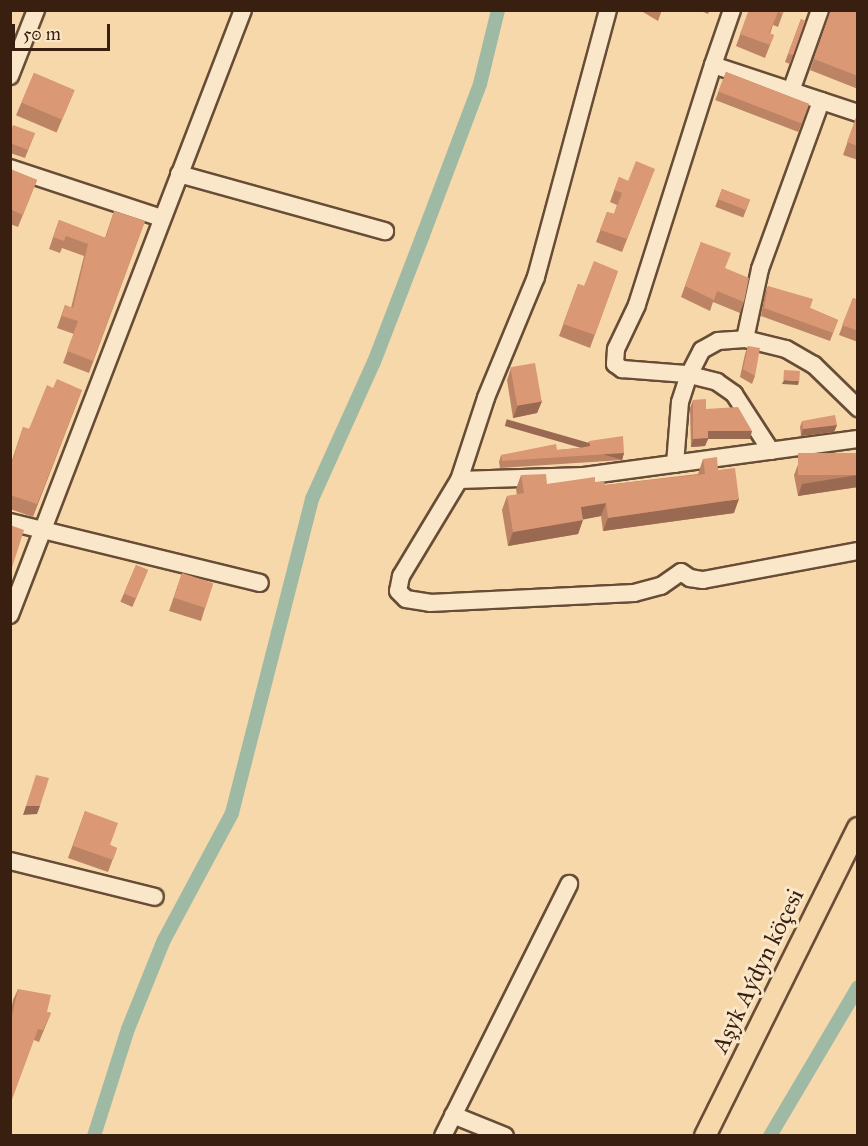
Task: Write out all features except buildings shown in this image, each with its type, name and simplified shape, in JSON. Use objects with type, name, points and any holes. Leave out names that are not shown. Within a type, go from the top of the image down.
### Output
[{"type":"main road","name":"Aşyk Aýdyn köçesi","points":[[705,1136],[858,828]]},
{"type":"street","points":[[10,76],[36,10]]},
{"type":"street","points":[[10,615],[243,10]]},
{"type":"street","points":[[608,10],[536,277],[486,398],[459,480],[440,506],[398,583],[398,591],[416,603],[642,592],[662,586],[681,572],[690,578],[703,580],[858,551]]},
{"type":"street","points":[[732,10],[637,305],[614,357],[615,364],[622,369],[689,375],[717,382],[734,394],[771,451]]},
{"type":"street","points":[[791,91],[820,10]]},
{"type":"street","points":[[713,65],[858,113]]},
{"type":"street","points":[[745,339],[760,269],[822,101]]},
{"type":"street","points":[[10,168],[161,218]]},
{"type":"street","points":[[179,174],[385,231]]},
{"type":"street","points":[[675,464],[680,402],[689,375],[702,350],[718,341],[745,339],[786,349],[814,365],[858,408]]},
{"type":"street","points":[[459,480],[584,476],[858,439]]},
{"type":"street","points":[[10,522],[260,583]]},
{"type":"street","points":[[10,861],[155,897]]},
{"type":"street","points":[[443,1136],[568,884]]},
{"type":"street","points":[[453,1115],[505,1136]]},
{"type":"waterway","points":[[94,1136],[128,1029],[164,940],[232,813],[312,499],[374,362],[423,235],[480,84],[498,10]]},
{"type":"waterway","points":[[770,1136],[858,987]]}]
